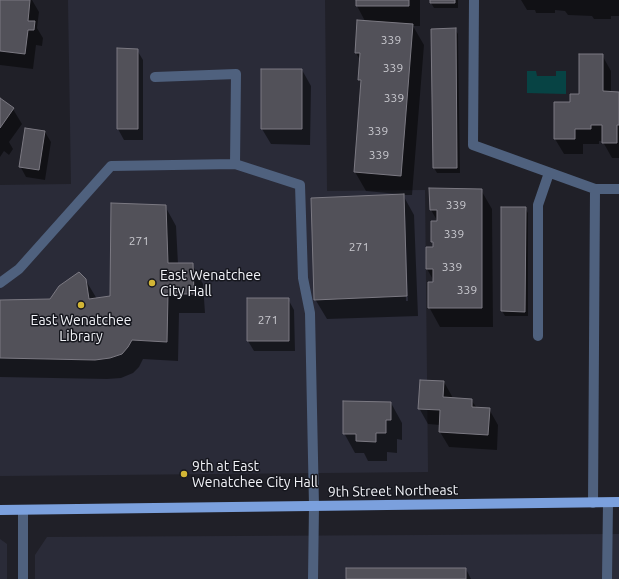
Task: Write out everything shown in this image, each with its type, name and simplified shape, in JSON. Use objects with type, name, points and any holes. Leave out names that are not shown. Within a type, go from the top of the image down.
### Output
[{"type":"main road","name":"9th Street Northeast","points":[[0,510],[619,502]]},
{"type":"street","points":[[474,0],[473,145],[595,189],[619,189]]},
{"type":"street","points":[[155,77],[236,74],[236,164]]},
{"type":"street","points":[[0,283],[19,269],[111,166],[236,164],[300,185],[303,278],[310,313],[314,506],[313,579]]},
{"type":"street","points":[[538,336],[538,206],[549,173]]},
{"type":"street","points":[[593,503],[595,189]]},
{"type":"street","points":[[607,579],[608,502]]},
{"type":"street","points":[[23,510],[23,579]]},
{"type":"shaded area","points":[[68,0],[325,0],[327,191],[425,190],[428,472],[0,476],[0,185],[71,184]]},
{"type":"shaded area","points":[[527,71],[536,71],[537,76],[556,76],[556,71],[566,71],[566,94],[527,93]]},
{"type":"shaded area","points":[[619,534],[619,579],[35,579],[35,555],[47,537]]},
{"type":"shaded area","points":[[0,539],[7,544],[7,579],[0,579]]},
{"type":"building","points":[[0,0],[30,0],[28,21],[35,21],[34,30],[28,30],[25,54],[0,51]]},
{"type":"building","points":[[356,0],[409,0],[409,6],[356,6]]},
{"type":"building","points":[[430,0],[455,0],[455,3],[430,3]]},
{"type":"building","points":[[357,20],[413,24],[401,176],[354,172],[361,80],[358,80],[360,53],[355,53]]},
{"type":"building","points":[[456,28],[457,168],[433,168],[431,29]]},
{"type":"building","points":[[117,48],[138,49],[138,129],[117,129]]},
{"type":"building","points":[[579,54],[603,54],[603,91],[619,92],[619,125],[617,125],[617,143],[602,143],[602,125],[591,125],[591,129],[575,129],[575,139],[554,139],[554,102],[570,102],[570,94],[579,94]]},
{"type":"building","points":[[261,69],[302,69],[302,129],[261,129]]},
{"type":"building","points":[[0,98],[14,108],[0,128]]},
{"type":"building","points":[[25,128],[45,131],[39,170],[19,167]]},
{"type":"building","points":[[429,188],[482,189],[482,308],[428,308],[428,282],[433,282],[433,269],[426,269],[426,247],[433,247],[433,242],[431,242],[431,221],[437,221],[437,210],[430,210]]},
{"type":"building","points":[[404,194],[407,296],[314,300],[311,198]]},
{"type":"building","name":"East Wenatchee City Hall","points":[[111,203],[166,205],[168,263],[193,263],[194,294],[168,294],[167,342],[132,340],[122,354],[110,358],[95,360],[0,358],[0,300],[50,299],[59,286],[79,272],[86,279],[89,299],[110,296]]},
{"type":"building","points":[[501,207],[526,207],[525,312],[501,311]]},
{"type":"building","points":[[247,298],[289,298],[289,341],[247,341]]},
{"type":"building","points":[[420,380],[444,381],[443,397],[472,399],[472,407],[490,408],[488,435],[439,432],[440,410],[418,409]]},
{"type":"building","points":[[343,401],[391,402],[391,420],[386,420],[386,433],[376,433],[376,442],[356,441],[356,434],[343,434]]},
{"type":"building","points":[[346,568],[466,568],[466,579],[346,579]]},
{"type":"place","name":"East Wenatchee City Hall","points":[[152,283]]},
{"type":"place","name":"East Wenatchee Library","points":[[81,305]]},
{"type":"place","name":"9th at East Wenatchee City Hall","points":[[184,474]]}]
